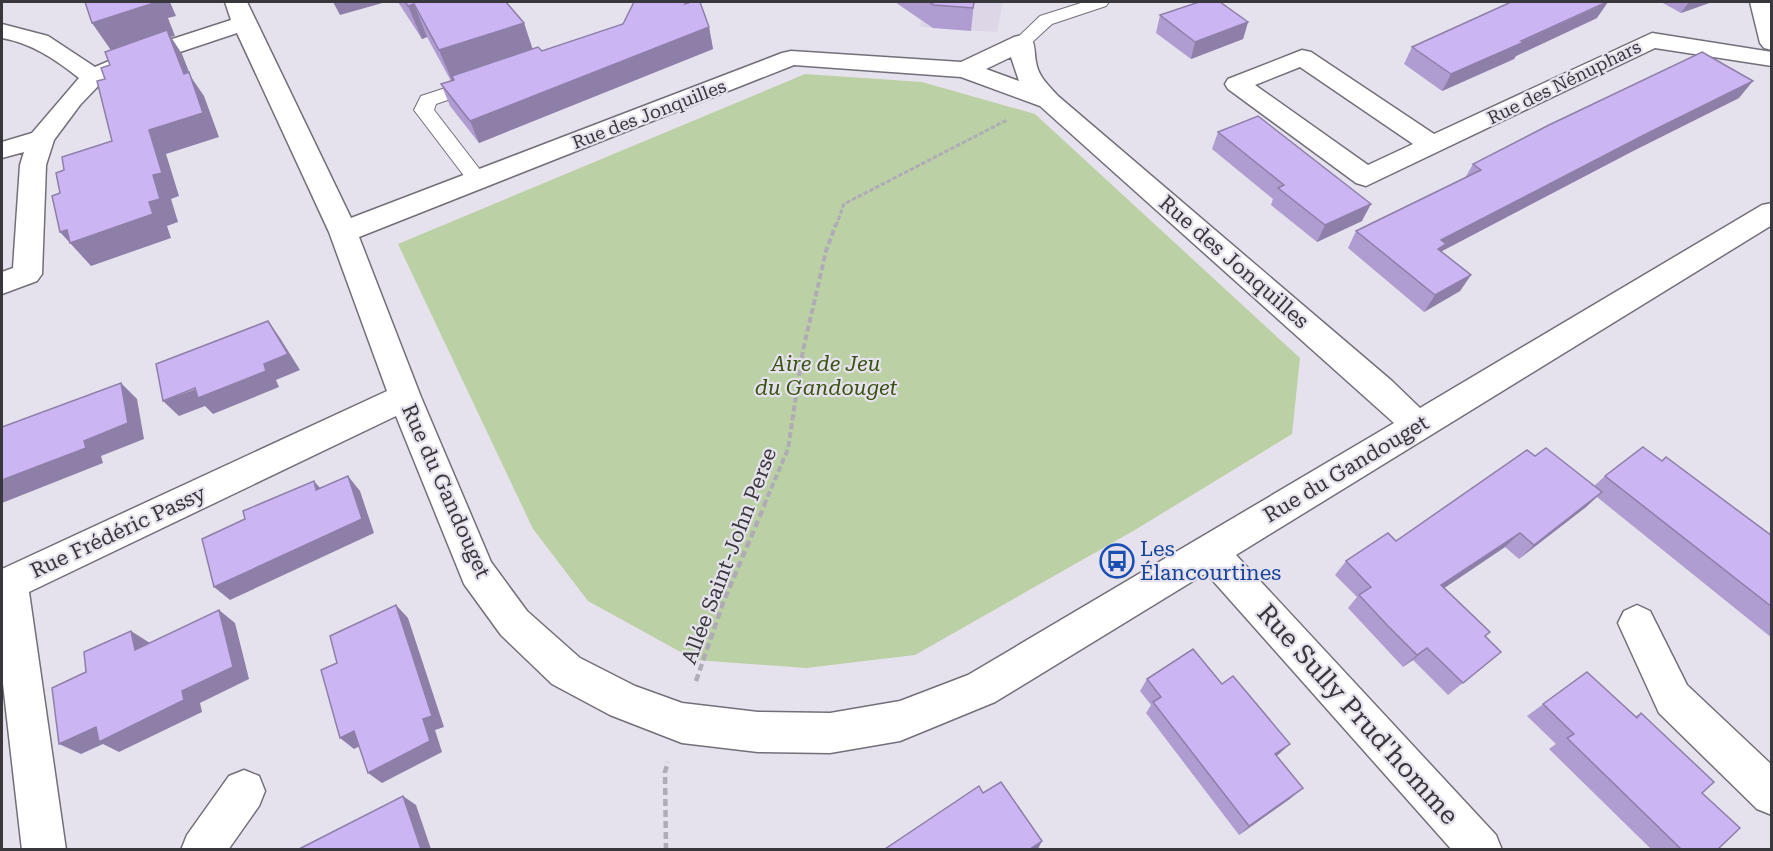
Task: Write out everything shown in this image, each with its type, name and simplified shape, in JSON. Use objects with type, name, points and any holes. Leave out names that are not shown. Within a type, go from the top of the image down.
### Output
[{"type":"street","points":[[1761,2],[1772,43]]},
{"type":"street","points":[[2,283],[27,274],[33,165],[41,139],[71,100],[93,77],[240,12]]},
{"type":"street","name":"Rue du Gandouget","points":[[240,12],[343,232],[405,397],[477,572],[514,623],[566,671],[624,701],[682,723],[758,732],[830,733],[900,721],[981,689],[1772,212]]},
{"type":"street","points":[[2,32],[44,42],[93,77]]},
{"type":"street","name":"Rue des Nénuphars","points":[[1432,145],[1302,57],[1237,84],[1366,177],[1652,40],[1772,59]]},
{"type":"street","points":[[965,70],[1022,42]]},
{"type":"street","name":"Rue des Jonquilles","points":[[1022,42],[1022,65],[1039,97],[1381,390],[1417,425]]},
{"type":"street","name":"Rue des Jonquilles","points":[[343,232],[791,58],[965,70],[1039,97]]},
{"type":"street","points":[[2,150],[41,139]]},
{"type":"street","name":"Rue Frédéric Passy","points":[[44,849],[5,585],[405,397]]},
{"type":"street","name":"Rue Sully Prud'homme","points":[[1210,552],[1481,849]]},
{"type":"street","points":[[1637,623],[1673,699],[1772,794]]},
{"type":"street","points":[[202,849],[244,791]]},
{"type":"lane","points":[[1022,42],[1046,20],[1100,2]]},
{"type":"lane","points":[[478,180],[424,110],[428,100],[493,78]]},
{"type":"path","name":"Allée Saint-John Perse","points":[[666,849],[665,772],[723,603],[788,450],[803,350],[826,251],[844,204],[1006,120],[1039,97]]},
{"type":"shaded area","points":[[895,2],[1003,2],[997,32],[920,27],[921,20]]},
{"type":"green space","name":"Aire de Jeu du Gandouget","points":[[805,74],[922,82],[1035,114],[1300,358],[1292,434],[1135,530],[915,655],[806,668],[695,660],[588,601],[533,529],[398,244]]},
{"type":"building","points":[[85,2],[153,2],[154,3],[92,23]]},
{"type":"building","points":[[405,2],[506,2],[524,23],[439,50],[414,4],[408,6]]},
{"type":"building","points":[[634,2],[686,2],[685,4],[700,2],[709,27],[470,121],[441,84],[454,80],[452,76],[538,47],[542,51],[623,24]]},
{"type":"building","points":[[929,2],[974,2],[973,8],[934,5]]},
{"type":"building","points":[[1199,2],[1220,2],[1248,22],[1195,42],[1160,15]]},
{"type":"building","points":[[1511,2],[1607,2],[1451,74],[1412,47]]},
{"type":"building","points":[[167,30],[184,74],[189,72],[203,113],[149,130],[162,173],[153,175],[160,199],[149,202],[153,214],[70,243],[67,230],[60,232],[52,196],[60,193],[56,173],[64,170],[62,157],[112,141],[97,81],[105,79],[101,68],[110,65],[105,52]]},
{"type":"building","points":[[1702,52],[1753,81],[1441,240],[1446,244],[1438,249],[1471,275],[1435,295],[1356,231],[1481,170],[1473,164]]},
{"type":"building","points":[[1258,116],[1371,204],[1325,225],[1278,188],[1284,185],[1218,132]]},
{"type":"building","points":[[268,321],[288,354],[264,364],[266,371],[198,398],[195,388],[163,401],[156,364]]},
{"type":"building","points":[[121,383],[128,423],[84,441],[86,448],[2,480],[2,427]]},
{"type":"building","points":[[1643,447],[1662,461],[1666,457],[1772,536],[1772,607],[1605,476]]},
{"type":"building","points":[[1546,448],[1602,492],[1534,545],[1520,533],[1441,585],[1490,632],[1485,636],[1501,652],[1463,683],[1427,648],[1417,655],[1388,626],[1359,595],[1371,587],[1346,561],[1388,533],[1396,541],[1527,450],[1535,456]]},
{"type":"building","points":[[348,476],[362,519],[214,587],[202,539],[245,519],[243,511],[314,481],[316,490]]},
{"type":"building","points":[[396,605],[432,716],[423,719],[430,741],[368,773],[354,731],[340,738],[321,670],[337,663],[330,636]]},
{"type":"building","points":[[219,610],[233,667],[182,691],[184,700],[99,742],[96,727],[59,744],[52,688],[86,672],[84,652],[131,631],[135,650]]},
{"type":"building","points":[[1193,649],[1222,684],[1233,676],[1290,744],[1275,754],[1303,788],[1249,826],[1153,702],[1161,697],[1147,679]]},
{"type":"building","points":[[1587,672],[1637,718],[1641,713],[1714,782],[1702,793],[1740,828],[1718,849],[1681,849],[1567,738],[1574,734],[1543,704]]},
{"type":"building","points":[[1001,782],[1042,841],[1030,849],[885,849],[979,786],[983,793]]},
{"type":"building","points":[[403,796],[421,849],[299,849]]},
{"type":"place","name":"Les Élancourtines","points":[[1117,561]]}]
